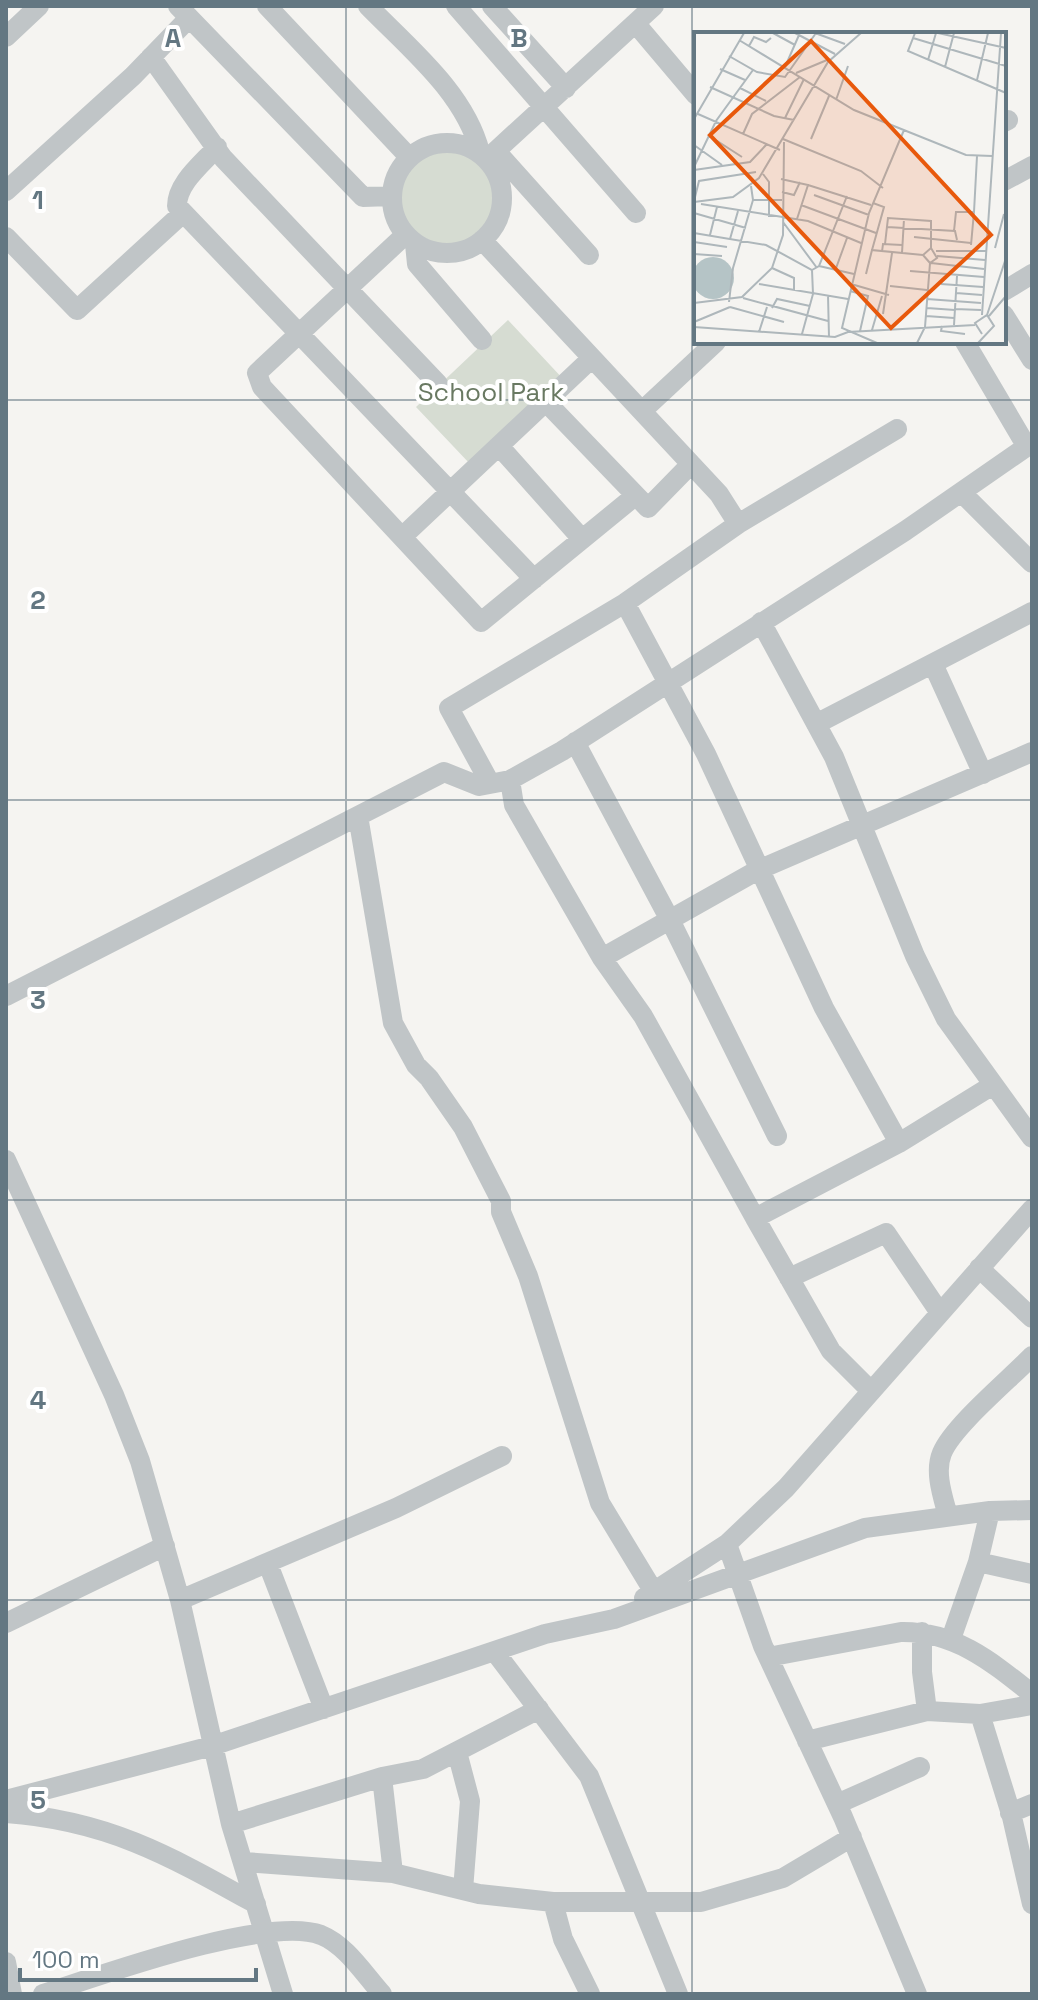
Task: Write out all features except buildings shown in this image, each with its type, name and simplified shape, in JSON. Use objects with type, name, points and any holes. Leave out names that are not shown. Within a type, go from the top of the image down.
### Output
[{"type":"street","points":[[6,37],[39,6]]},
{"type":"street","points":[[267,6],[409,157]]},
{"type":"street","points":[[368,6],[438,79],[473,125],[498,175],[503,199],[497,223],[472,248],[453,253],[433,252],[410,239]]},
{"type":"street","points":[[456,6],[636,213]]},
{"type":"street","points":[[492,6],[566,88]]},
{"type":"street","points":[[488,154],[544,108],[654,6]]},
{"type":"street","points":[[6,191],[151,57],[184,12],[363,197],[391,196]]},
{"type":"street","points":[[636,24],[694,93]]},
{"type":"street","points":[[151,57],[217,147],[438,384]]},
{"type":"street","points":[[482,340],[417,264],[410,239],[394,216],[391,196],[395,177],[419,149],[441,142],[464,145],[488,154],[589,255]]},
{"type":"street","points":[[217,147],[177,195],[177,206],[534,579]]},
{"type":"street","points":[[1006,180],[1032,166]]},
{"type":"street","points":[[6,237],[77,310],[183,213]]},
{"type":"street","points":[[410,239],[348,288],[257,373],[262,387],[481,622],[635,496]]},
{"type":"street","points":[[482,240],[719,494],[738,524]]},
{"type":"street","points":[[1006,290],[1032,274]]},
{"type":"street","points":[[1006,318],[1032,360]]},
{"type":"street","points":[[642,411],[714,344]]},
{"type":"street","points":[[6,996],[444,772],[479,786],[500,782],[575,742],[961,492],[1030,445],[966,344]]},
{"type":"street","points":[[402,537],[592,358]]},
{"type":"street","points":[[546,402],[648,508],[691,464]]},
{"type":"street","points":[[871,1391],[831,1351],[643,1016],[602,958],[500,782],[449,708],[625,603],[738,524],[897,429]]},
{"type":"street","points":[[499,446],[582,539]]},
{"type":"street","points":[[961,492],[1032,563]]},
{"type":"street","points":[[625,603],[706,754],[824,1008],[899,1143]]},
{"type":"street","points":[[816,724],[1032,612]]},
{"type":"street","points":[[761,622],[816,724],[861,823],[915,956],[946,1019],[1032,1138]]},
{"type":"street","points":[[933,664],[983,774]]},
{"type":"street","points":[[575,742],[670,920],[777,1136]]},
{"type":"street","points":[[602,958],[758,870],[861,823],[1032,752]]},
{"type":"street","points":[[358,816],[393,1023],[416,1065],[429,1078],[463,1127],[501,1201],[501,1212],[528,1276],[600,1503],[656,1597]]},
{"type":"street","points":[[755,1218],[899,1143],[993,1085]]},
{"type":"street","points":[[6,1160],[114,1395],[140,1461],[180,1600],[231,1824],[256,1904],[276,1992]]},
{"type":"street","points":[[6,1800],[212,1746],[545,1634],[614,1619],[656,1597],[727,1544],[786,1488],[1032,1209]]},
{"type":"street","points":[[789,1278],[886,1233],[940,1313]]},
{"type":"street","points":[[979,1268],[1032,1318]]},
{"type":"street","points":[[948,1516],[939,1468],[942,1454],[953,1436],[1032,1356]]},
{"type":"street","points":[[180,1600],[396,1508],[502,1456]]},
{"type":"street","points":[[656,1597],[737,1574],[865,1528],[990,1511],[1032,1510]]},
{"type":"street","points":[[951,1639],[978,1562],[990,1511]]},
{"type":"street","points":[[727,1544],[768,1657],[852,1837],[917,1994]]},
{"type":"street","points":[[6,1623],[165,1546]]},
{"type":"street","points":[[978,1562],[1032,1574]]},
{"type":"street","points":[[268,1564],[324,1709]]},
{"type":"street","points":[[768,1657],[901,1632],[922,1632],[951,1639],[997,1666],[1032,1694]]},
{"type":"street","points":[[922,1632],[922,1672],[927,1711]]},
{"type":"street","points":[[495,1652],[589,1776],[678,1994]]},
{"type":"street","points":[[807,1741],[927,1711],[980,1714],[1032,1705]]},
{"type":"street","points":[[231,1824],[382,1777],[423,1769],[539,1709]]},
{"type":"street","points":[[980,1714],[1010,1813],[1032,1904]]},
{"type":"street","points":[[457,1752],[470,1801],[463,1890]]},
{"type":"street","points":[[837,1804],[920,1767]]},
{"type":"street","points":[[382,1777],[393,1873]]},
{"type":"street","points":[[1010,1813],[1032,1804]]},
{"type":"street","points":[[6,1813],[93,1826],[149,1845],[256,1904]]},
{"type":"street","points":[[244,1862],[393,1873],[463,1890],[553,1902],[701,1902],[770,1883],[852,1837]]},
{"type":"street","points":[[553,1902],[563,1939],[590,1994]]},
{"type":"street","points":[[43,1994],[158,1957],[262,1933],[299,1930],[323,1936],[345,1952],[382,1994]]},
{"type":"street","points":[[6,1962],[12,1994]]},
{"type":"green space","points":[[452,150],[474,156],[482,164],[490,181],[493,200],[485,227],[477,235],[446,248],[408,230],[402,214],[400,186],[411,166],[421,159]]},
{"type":"green space","name":"School Park","points":[[508,320],[565,381],[471,465],[416,407]]}]
